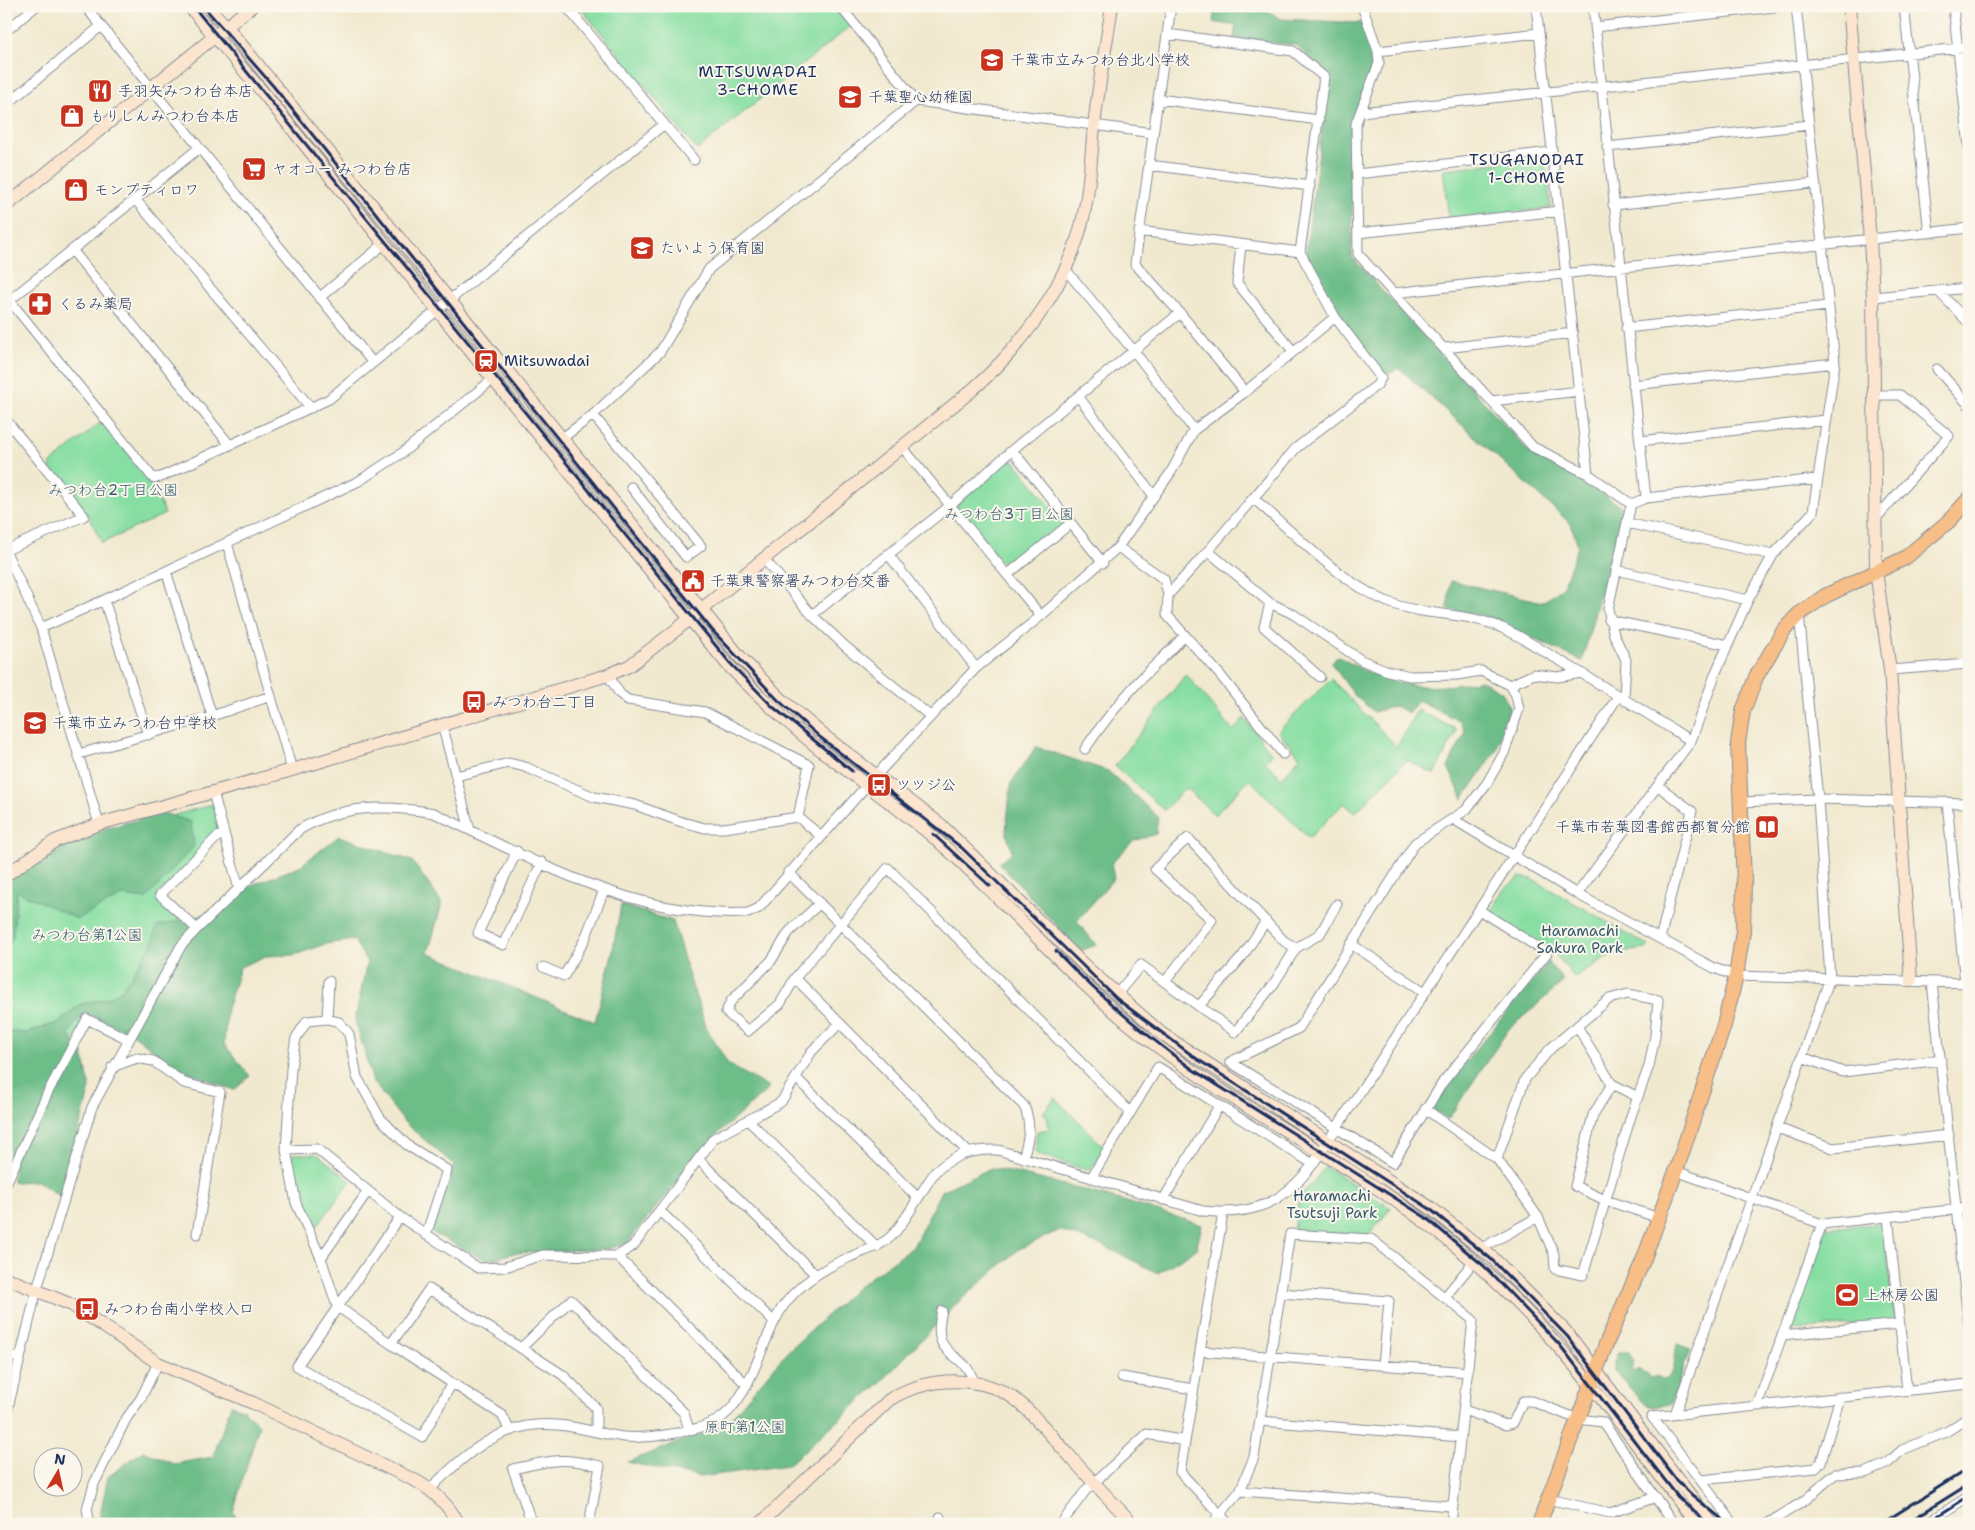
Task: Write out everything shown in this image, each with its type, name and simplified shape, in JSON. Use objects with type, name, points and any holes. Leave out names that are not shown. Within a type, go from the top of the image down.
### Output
[{"type":"main road","points":[[1539,1524],[1593,1378],[1643,1261],[1676,1171],[1723,1028],[1736,976],[1743,931],[1744,881],[1739,802],[1738,743],[1743,711],[1756,677],[1784,630],[1799,614],[1825,596],[1905,558],[1949,520],[1969,499]]},
{"type":"street","points":[[6,31],[36,6]]},
{"type":"street","points":[[85,6],[198,149],[373,363]]},
{"type":"street","points":[[189,6],[216,35],[492,379],[689,620],[728,665],[771,708],[956,857],[1121,1018],[1191,1070],[1430,1208],[1482,1248],[1568,1334],[1593,1378]]},
{"type":"street","points":[[207,6],[227,27],[740,658],[780,698],[823,735],[940,824],[1116,995],[1162,1034],[1324,1147],[1423,1220],[1474,1261],[1593,1378],[1712,1524]]},
{"type":"street","points":[[6,206],[252,6]]},
{"type":"street","points":[[566,6],[694,160]]},
{"type":"street","points":[[840,6],[916,101],[1153,132]]},
{"type":"street","points":[[6,875],[55,841],[99,824],[292,770],[608,675],[629,666],[689,620],[903,448],[994,371],[1045,304],[1065,269],[1076,243],[1086,208],[1094,124],[1112,6]]},
{"type":"street","points":[[1171,6],[1135,264],[1180,313],[1245,392]]},
{"type":"street","points":[[1362,6],[1378,50],[1377,72],[1356,123],[1358,254],[1533,447],[1588,474],[1631,504]]},
{"type":"street","points":[[1536,6],[1588,474]]},
{"type":"street","points":[[1593,6],[1600,87],[1646,498]]},
{"type":"street","points":[[1596,27],[1783,6]]},
{"type":"street","points":[[1577,894],[1691,741],[1748,600],[1773,555],[1813,512],[1835,363],[1796,6]]},
{"type":"street","points":[[1849,6],[1870,239],[1873,297],[1877,516],[1876,571],[1890,670],[1911,980]]},
{"type":"street","points":[[1904,6],[1928,233]]},
{"type":"street","points":[[1953,6],[1969,146]]},
{"type":"street","points":[[6,105],[101,26]]},
{"type":"street","points":[[1378,50],[1539,33]]},
{"type":"street","points":[[1167,34],[1293,51],[1324,77],[1300,252],[1335,317],[1381,378],[1377,385],[1343,414],[1296,448],[1208,552],[1168,595]]},
{"type":"street","points":[[1361,112],[1969,47]]},
{"type":"street","points":[[1158,99],[1319,120]]},
{"type":"street","points":[[561,439],[593,415],[660,352],[709,269],[916,101]]},
{"type":"street","points":[[198,149],[7,300],[153,478],[161,477],[329,399],[663,125]]},
{"type":"street","points":[[1607,147],[1809,125]]},
{"type":"street","points":[[1357,174],[1552,152]]},
{"type":"street","points":[[1149,165],[1310,186]]},
{"type":"street","points":[[1613,205],[1815,183]]},
{"type":"street","points":[[135,199],[312,408]]},
{"type":"street","points":[[1358,233],[1559,211]]},
{"type":"street","points":[[1394,293],[1969,228]]},
{"type":"street","points":[[1139,231],[1300,252]]},
{"type":"street","points":[[319,298],[385,244]]},
{"type":"street","points":[[1241,245],[1237,283],[1293,350]]},
{"type":"street","points":[[72,250],[229,444]]},
{"type":"street","points":[[1065,269],[1134,351],[1194,430]]},
{"type":"street","points":[[1873,297],[1969,288]]},
{"type":"street","points":[[1939,292],[1969,323]]},
{"type":"street","points":[[1626,328],[1828,306]]},
{"type":"street","points":[[812,615],[951,505],[1012,450],[1180,313]]},
{"type":"street","points":[[6,1416],[37,1289],[92,1107],[112,1067],[169,964],[196,929],[300,830],[317,819],[356,808],[404,808],[434,814],[604,890],[657,906],[748,913],[759,908],[788,872],[866,784],[976,668],[1041,616],[1103,563],[1118,547],[1171,472],[1194,430],[1245,392],[1293,350],[1335,317]]},
{"type":"street","points":[[1444,348],[1573,334]]},
{"type":"street","points":[[1633,385],[1835,363]]},
{"type":"street","points":[[1937,369],[1969,405]]},
{"type":"street","points":[[41,628],[359,481],[383,467],[492,379]]},
{"type":"street","points":[[1491,401],[1580,391]]},
{"type":"street","points":[[1874,395],[1900,395],[1949,436],[1877,516]]},
{"type":"street","points":[[1078,396],[1154,496]]},
{"type":"street","points":[[593,415],[701,546],[686,557],[631,487]]},
{"type":"street","points":[[6,420],[84,516],[6,551],[41,628],[99,824]]},
{"type":"street","points":[[1640,441],[1826,420]]},
{"type":"street","points":[[903,448],[1041,616]]},
{"type":"street","points":[[1012,450],[1103,563]]},
{"type":"street","points":[[1631,504],[1646,498],[1817,479]]},
{"type":"street","points":[[1253,498],[1343,575],[1369,593],[1388,602],[1424,613],[1482,619],[1504,628],[1582,673],[1691,741]]},
{"type":"street","points":[[430,1489],[464,1456],[510,1431],[528,1426],[567,1425],[638,1438],[688,1430],[716,1420],[741,1396],[774,1322],[792,1295],[814,1274],[889,1239],[935,1172],[945,1163],[967,1151],[998,1150],[1163,1200],[1203,1211],[1223,1214],[1251,1210],[1284,1194],[1298,1184],[1337,1128],[1513,857],[1621,697],[1626,660],[1609,620],[1608,609],[1631,504]]},
{"type":"street","points":[[1007,575],[1071,523]]},
{"type":"street","points":[[1627,523],[1773,555]]},
{"type":"street","points":[[227,543],[292,770]]},
{"type":"street","points":[[1118,547],[1164,579],[1168,595],[1167,615],[1221,676],[1283,754]]},
{"type":"street","points":[[1208,552],[1270,603],[1293,614],[1361,660],[1388,671],[1410,676],[1432,677],[1481,671],[1510,685],[1516,695],[1519,710],[1504,753],[1487,783],[1466,810],[1415,843],[1299,1028],[1230,1062],[1393,1163],[1443,1082],[1546,954],[1479,910]]},
{"type":"street","points":[[888,554],[976,668]]},
{"type":"street","points":[[764,559],[812,615],[846,647],[930,716]]},
{"type":"street","points":[[1616,570],[1748,600]]},
{"type":"street","points":[[166,571],[212,716]]},
{"type":"street","points":[[104,600],[148,735]]},
{"type":"street","points":[[1270,603],[1264,628],[1320,677]]},
{"type":"street","points":[[1675,1414],[1830,978],[1818,799],[1799,614]]},
{"type":"street","points":[[1609,620],[1728,646]]},
{"type":"street","points":[[1085,749],[1097,731],[1139,681],[1185,635]]},
{"type":"street","points":[[1890,670],[1969,664]]},
{"type":"street","points":[[1510,685],[1534,674],[1557,677],[1582,673]]},
{"type":"street","points":[[608,675],[620,694],[628,700],[705,712],[809,765],[798,817]]},
{"type":"street","points":[[79,754],[212,716],[271,696]]},
{"type":"street","points":[[442,724],[470,830]]},
{"type":"street","points":[[456,776],[509,763],[526,767],[594,798],[635,805],[705,828],[724,828],[798,817],[821,836]]},
{"type":"street","points":[[1658,786],[1692,810],[1660,939]]},
{"type":"street","points":[[213,792],[239,889]]},
{"type":"street","points":[[1739,802],[1818,799],[1969,803]]},
{"type":"street","points":[[1453,819],[1577,894],[1714,968],[1736,976],[1967,983],[1947,802]]},
{"type":"street","points":[[196,929],[160,895],[216,837],[224,834]]},
{"type":"street","points":[[1166,982],[1212,920],[1155,869],[1188,838],[1284,941],[1296,948]]},
{"type":"street","points":[[517,851],[478,933],[503,945],[542,862]]},
{"type":"street","points":[[820,903],[789,932],[771,961],[731,1001],[726,1012],[748,1031],[780,1004],[794,978],[888,868],[1130,1112]]},
{"type":"street","points":[[788,872],[1024,1106],[1029,1118],[1030,1131],[1024,1158]]},
{"type":"street","points":[[543,967],[564,976],[585,939],[604,890]]},
{"type":"street","points":[[1116,995],[1141,965],[1235,1032],[1273,985],[1296,948],[1320,934],[1337,904]]},
{"type":"street","points":[[1199,1006],[1242,957],[1266,921]]},
{"type":"street","points":[[1351,944],[1425,992]]},
{"type":"street","points":[[794,978],[967,1151]]},
{"type":"street","points":[[327,1020],[329,981]]},
{"type":"street","points":[[1932,982],[1969,1329]]},
{"type":"street","points":[[1425,1109],[1497,1159],[1538,1217],[1554,1254],[1555,1268],[1582,1275],[1649,1066],[1655,1036],[1658,1000],[1628,994],[1609,999],[1550,1049],[1530,1071],[1497,1159]]},
{"type":"street","points":[[8,1179],[48,1092],[87,1019],[128,1039]]},
{"type":"street","points":[[426,1235],[447,1170],[407,1145],[380,1118],[357,1077],[349,1034],[339,1022],[327,1020],[306,1021],[296,1038],[289,1085],[286,1150],[296,1203],[321,1258],[338,1306],[391,1344],[502,1415],[510,1431]]},
{"type":"street","points":[[286,1150],[317,1149],[400,1217],[478,1268],[505,1268],[544,1255],[617,1256],[632,1246],[714,1138],[781,1102],[812,1051],[840,1023]]},
{"type":"street","points":[[1577,1026],[1612,1084],[1638,1097]]},
{"type":"street","points":[[112,1067],[137,1058],[153,1061],[184,1083],[220,1092],[197,1234]]},
{"type":"street","points":[[1802,1058],[1843,1072],[1941,1060]]},
{"type":"street","points":[[1091,1178],[1158,1068],[1313,1164]]},
{"type":"street","points":[[796,1078],[917,1197]]},
{"type":"street","points":[[1612,1084],[1593,1115],[1575,1186],[1605,1200],[1658,1218]]},
{"type":"street","points":[[1163,1200],[1219,1106]]},
{"type":"street","points":[[748,1120],[877,1246]]},
{"type":"street","points":[[1777,1128],[1833,1148],[1949,1135]]},
{"type":"street","points":[[698,1159],[814,1274]]},
{"type":"street","points":[[1676,1171],[1822,1224],[1969,1208]]},
{"type":"street","points":[[321,1258],[368,1191]]},
{"type":"street","points":[[660,1211],[774,1322]]},
{"type":"street","points":[[1223,1214],[1180,1472],[1229,1524]]},
{"type":"street","points":[[400,1217],[296,1366],[422,1437],[452,1383]]},
{"type":"street","points":[[1482,1248],[1538,1217]]},
{"type":"street","points":[[1888,1217],[1908,1390]]},
{"type":"street","points":[[1757,1406],[1822,1224]]},
{"type":"street","points":[[1212,1524],[1240,1490],[1254,1457],[1290,1234],[1371,1239],[1473,1320],[1451,1524]]},
{"type":"street","points":[[617,1256],[746,1384]]},
{"type":"street","points":[[1444,1298],[1474,1261]]},
{"type":"street","points":[[6,1278],[37,1289],[85,1312],[158,1363],[253,1403],[430,1489],[444,1502],[458,1524]]},
{"type":"street","points":[[391,1344],[429,1289],[563,1375],[596,1408],[596,1430]]},
{"type":"street","points":[[1280,1293],[1389,1301],[1384,1366]]},
{"type":"street","points":[[521,1348],[572,1300],[684,1413],[688,1430]]},
{"type":"street","points":[[942,1311],[938,1327],[942,1346],[971,1372],[974,1383]]},
{"type":"street","points":[[1782,1335],[1900,1324]]},
{"type":"street","points":[[1200,1351],[1468,1372]]},
{"type":"street","points":[[6,1355],[20,1358]]},
{"type":"street","points":[[90,1524],[87,1508],[94,1484],[158,1363]]},
{"type":"street","points":[[1122,1377],[1193,1389]]},
{"type":"street","points":[[760,1524],[889,1400],[904,1390],[925,1384],[949,1381],[974,1383],[992,1388],[1020,1403],[1133,1524]]},
{"type":"street","points":[[1734,1524],[1652,1417],[1969,1384]]},
{"type":"street","points":[[1701,1480],[1816,1468],[1820,1462],[1840,1397]]},
{"type":"street","points":[[1464,1410],[1506,1425],[1513,1423],[1522,1401],[1532,1401],[1578,1419],[1603,1422],[1674,1524]]},
{"type":"street","points":[[1613,1401],[1696,1524]]},
{"type":"street","points":[[1767,1524],[1804,1501],[1835,1474],[1865,1473],[1888,1464],[1910,1446],[1946,1432],[1966,1419],[1969,1420]]},
{"type":"street","points":[[1260,1421],[1461,1437]]},
{"type":"street","points":[[1061,1524],[1086,1490],[1147,1434],[1185,1441]]},
{"type":"street","points":[[532,1524],[514,1469],[553,1459],[576,1460],[600,1466],[589,1524]]},
{"type":"street","points":[[1240,1490],[1453,1506]]},
{"type":"street","points":[[1926,1524],[1969,1496]]},
{"type":"street","points":[[1548,1499],[1610,1513],[1656,1497]]},
{"type":"green space","points":[[579,6],[838,6],[853,24],[697,150]]},
{"type":"green space","points":[[1215,6],[1261,6],[1280,19],[1361,23],[1374,62],[1352,122],[1352,257],[1533,456],[1583,480],[1623,508],[1582,661],[1485,616],[1447,609],[1451,581],[1543,602],[1563,587],[1578,546],[1571,524],[1399,368],[1385,376],[1362,349],[1339,315],[1306,252],[1329,75],[1295,45],[1234,38],[1236,26],[1213,22]]},
{"type":"green space","points":[[1545,158],[1551,208],[1449,219],[1443,169]]},
{"type":"green space","name":"みつわ台2丁目公園","points":[[100,423],[104,424],[149,478],[165,514],[102,543],[89,517],[50,469],[51,463]]},
{"type":"green space","name":"みつわ台3丁目公園","points":[[1005,459],[1014,461],[1063,522],[1062,528],[1011,568],[1006,568],[955,507]]},
{"type":"green space","points":[[1337,656],[1373,674],[1406,684],[1441,686],[1481,680],[1502,692],[1510,709],[1496,751],[1463,799],[1448,767],[1465,733],[1461,722],[1418,700],[1409,713],[1395,706],[1374,712],[1355,696],[1331,663]]},
{"type":"green space","points":[[1186,674],[1233,731],[1244,718],[1272,754],[1265,762],[1282,778],[1300,757],[1278,731],[1331,679],[1397,747],[1417,710],[1457,730],[1434,774],[1407,760],[1355,813],[1344,803],[1309,838],[1249,779],[1215,815],[1186,788],[1164,810],[1115,766]]},
{"type":"green space","points":[[1036,747],[1108,771],[1158,817],[1156,834],[1133,841],[1111,864],[1114,878],[1077,921],[1096,945],[1080,951],[999,863],[1012,852],[1006,831],[1011,783]]},
{"type":"green space","name":"みつわ台第1公園","points":[[213,804],[221,831],[156,896],[191,930],[178,945],[126,1036],[87,1015],[6,1173],[6,895],[87,841]]},
{"type":"green space","points":[[163,813],[191,822],[194,846],[146,899],[122,896],[77,919],[17,891],[13,936],[6,950],[6,885],[17,872],[74,837]]},
{"type":"green space","points":[[339,836],[412,861],[442,903],[428,953],[595,1022],[612,954],[621,905],[673,921],[707,1029],[728,1064],[769,1088],[710,1141],[627,1243],[608,1249],[514,1253],[487,1261],[431,1232],[454,1165],[405,1123],[373,1082],[355,1020],[367,962],[354,940],[325,944],[295,955],[266,956],[240,967],[227,1009],[224,1044],[250,1076],[234,1090],[175,1067],[129,1031],[85,1011],[68,1034],[83,1054],[90,1088],[61,1197],[37,1181],[13,1182],[14,1149],[6,1150],[6,1031],[26,1033],[57,1023],[81,1004],[104,999],[121,991],[152,944],[157,926],[201,916],[254,884],[299,867]]},
{"type":"green space","name":"Haramachi Sakura Park","points":[[1520,877],[1532,879],[1649,946],[1646,949],[1613,953],[1575,978],[1556,955],[1494,915],[1492,909],[1503,890]]},
{"type":"green space","points":[[1548,962],[1564,981],[1508,1030],[1448,1119],[1431,1108],[1446,1086]]},
{"type":"green space","points":[[1055,1098],[1105,1148],[1091,1169],[1087,1170],[1038,1154],[1035,1150],[1037,1131],[1049,1129],[1047,1116],[1043,1113]]},
{"type":"green space","points":[[293,1154],[317,1154],[351,1181],[314,1230],[298,1201],[290,1157]]},
{"type":"green space","name":"Haramachi Tsutsuji Park","points":[[1325,1166],[1391,1208],[1368,1236],[1294,1230],[1299,1196],[1313,1183]]},
{"type":"green space","name":"原町第1公園","points":[[991,1168],[1098,1194],[1202,1225],[1196,1249],[1158,1273],[1108,1248],[1060,1230],[1019,1249],[955,1305],[882,1381],[788,1465],[700,1477],[627,1462],[726,1424],[786,1353],[861,1284],[913,1247],[941,1191]]},
{"type":"green space","points":[[1884,1223],[1895,1322],[1790,1330],[1826,1228]]},
{"type":"green space","points":[[1677,1344],[1690,1349],[1671,1404],[1652,1407],[1644,1403],[1614,1371],[1614,1362],[1618,1352],[1628,1352],[1634,1361],[1631,1369],[1634,1372],[1638,1369],[1652,1378],[1656,1376],[1665,1380],[1672,1373]]},
{"type":"green space","points":[[231,1405],[243,1409],[259,1425],[233,1512],[240,1524],[98,1524],[108,1477],[143,1451],[174,1464],[213,1457]]},
{"type":"railway","points":[[193,6],[730,663],[773,707],[852,771]]},
{"type":"railway","points":[[203,6],[274,87],[712,630],[778,700],[821,738],[962,848],[1117,999],[1197,1059],[1430,1209],[1491,1259],[1567,1336],[1674,1477],[1692,1495],[1728,1524]]},
{"type":"railway","points":[[933,834],[990,886]]},
{"type":"railway","points":[[1056,951],[1121,1013],[1192,1069],[1425,1217],[1484,1266],[1559,1344],[1678,1497],[1708,1524]]},
{"type":"railway","points":[[1881,1524],[1969,1468]]},
{"type":"railway","points":[[1905,1524],[1969,1484]]},
{"type":"railway","points":[[1925,1524],[1969,1496]]},
{"type":"place","name":"千葉市立みつわ台北小学校","points":[[992,60]]},
{"type":"place","name":"手羽矢みつわ台本店","points":[[100,91]]},
{"type":"place","name":"千葉聖心幼稚園","points":[[850,97]]},
{"type":"place","name":"もりしんみつわ台本店","points":[[72,116]]},
{"type":"place","name":"ヤオコー みつわ台店","points":[[254,169]]},
{"type":"place","name":"モンプティロワ","points":[[76,190]]},
{"type":"place","name":"たいよう保育園","points":[[642,248]]},
{"type":"place","name":"くるみ薬局","points":[[40,304]]},
{"type":"place","name":"Mitsuwadai","points":[[486,361]]},
{"type":"place","name":"千葉東警察署みつわ台交番","points":[[693,581]]},
{"type":"place","name":"みつわ台二丁目","points":[[474,702]]},
{"type":"place","name":"千葉市立みつわ台中学校","points":[[35,723]]},
{"type":"place","name":"ツツジ公","points":[[879,785]]},
{"type":"place","name":"千葉市若葉図書館西都賀分館","points":[[1767,827]]},
{"type":"place","name":"上林房公園","points":[[1847,1295]]},
{"type":"place","name":"みつわ台南小学校入口","points":[[87,1309]]},
{"type":"district","name":"MITSUWADAI 3-CHOME","points":[[758,80]]},
{"type":"district","name":"TSUGANODAI 1-CHOME","points":[[1527,168]]}]
